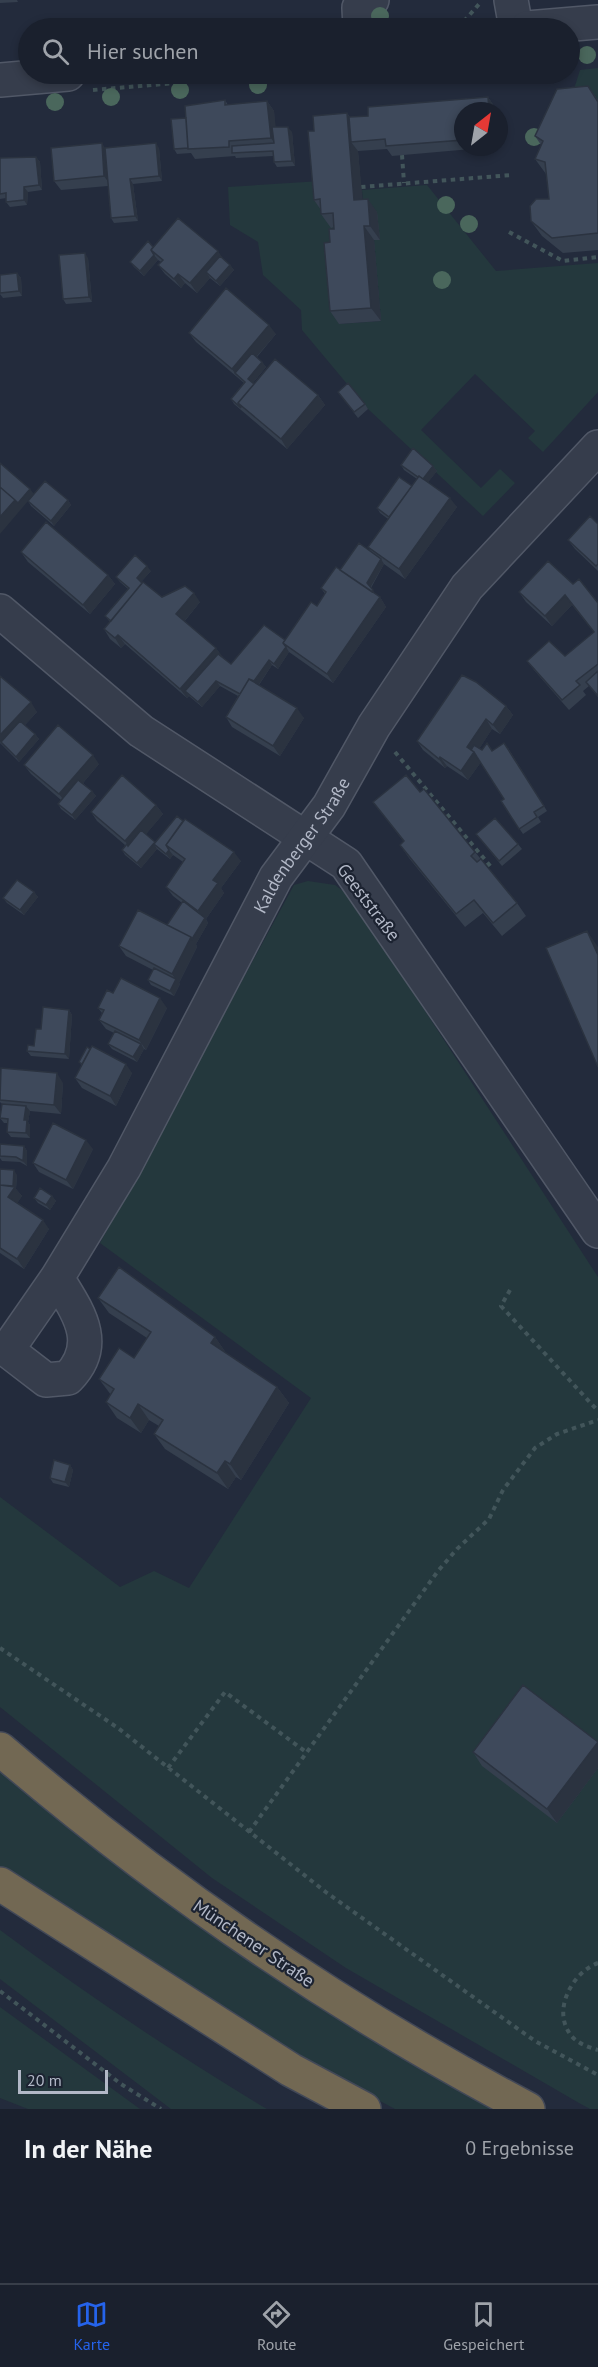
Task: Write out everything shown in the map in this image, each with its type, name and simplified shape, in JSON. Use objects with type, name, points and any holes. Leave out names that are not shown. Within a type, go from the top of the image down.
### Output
[{"type":"highway","name":"Münchener Straße","points":[[0,1749],[151,1872],[273,1957],[408,2042],[528,2109]]},
{"type":"highway","points":[[0,1884],[291,2070],[364,2109]]},
{"type":"street","points":[[360,18],[359,8],[372,0]]},
{"type":"street","points":[[511,0],[514,18]]},
{"type":"street","points":[[580,24],[598,22]]},
{"type":"street","points":[[0,80],[18,80]]},
{"type":"street","name":"Kaldenberger Straße","points":[[57,1278],[81,1318],[85,1339],[81,1360],[76,1370],[68,1378],[46,1380],[4,1354],[57,1278],[124,1168],[276,877],[329,806],[374,726],[467,587],[598,447]]},
{"type":"street","name":"Geeststraße","points":[[0,611],[141,731],[346,864],[596,1222]]},
{"type":"path","points":[[467,18],[483,0]]},
{"type":"path","points":[[402,155],[404,183]]},
{"type":"path","points":[[361,187],[512,175]]},
{"type":"path","points":[[509,232],[563,261],[598,257]]},
{"type":"path","points":[[374,726],[491,867]]},
{"type":"path","points":[[510,1290],[501,1306],[598,1411]]},
{"type":"path","points":[[249,1832],[438,1571],[457,1549],[489,1520],[503,1490],[535,1448],[557,1434],[598,1420]]},
{"type":"path","points":[[0,1648],[118,1728],[327,1893],[535,2041],[598,2075]]},
{"type":"path","points":[[168,1768],[225,1692],[306,1752]]},
{"type":"path","points":[[598,1963],[579,1974],[566,1998],[564,2017],[569,2034],[584,2046],[598,2050]]},
{"type":"path","points":[[0,1990],[121,2084],[161,2109]]},
{"type":"green space","points":[[598,68],[598,102],[569,105],[576,84],[580,84],[580,70]]},
{"type":"green space","points":[[321,181],[342,226],[339,324],[381,321],[374,240],[379,239],[364,213],[362,190],[427,185],[496,271],[598,263],[598,392],[543,452],[528,438],[535,431],[475,374],[421,430],[481,488],[500,469],[515,483],[483,516],[368,409],[302,330],[301,310],[263,275],[258,242],[230,225],[228,187]]},
{"type":"green space","points":[[308,881],[335,885],[351,897],[598,1277],[598,2109],[590,2109],[579,2103],[346,1968],[212,1878],[0,1707],[0,1497],[120,1587],[154,1571],[189,1588],[311,1398],[100,1243],[294,885]]},
{"type":"green space","points":[[0,1766],[499,2109],[395,2109],[311,2064],[0,1868]]},
{"type":"green space","points":[[0,1930],[131,2023],[267,2109],[171,2109],[0,1979]]},
{"type":"green space","points":[[0,2007],[140,2109],[28,2109],[0,2098]]},
{"type":"building","points":[[588,86],[598,102],[598,233],[552,238],[531,221],[530,206],[536,199],[549,199],[545,162],[535,159],[543,141],[535,136],[557,89]]},
{"type":"building","points":[[488,97],[488,102],[454,102],[454,141],[386,146],[385,139],[351,142],[349,117],[368,116],[368,107]]},
{"type":"building","points":[[225,100],[225,105],[267,101],[271,138],[229,141],[229,147],[188,149],[185,106]]},
{"type":"building","points":[[347,113],[354,200],[368,199],[370,226],[364,226],[371,308],[330,311],[324,243],[330,242],[329,229],[334,229],[333,213],[321,214],[320,199],[314,200],[308,131],[314,131],[313,116]]},
{"type":"building","points":[[186,118],[188,148],[174,149],[171,119]]},
{"type":"building","points":[[272,127],[288,127],[292,161],[274,162],[273,151],[232,153],[232,146],[274,143]]},
{"type":"building","points":[[102,143],[104,176],[54,181],[51,148]]},
{"type":"building","points":[[156,143],[159,176],[130,179],[135,216],[111,218],[105,148]]},
{"type":"building","points":[[36,157],[39,185],[24,187],[24,200],[6,202],[6,193],[0,194],[0,158]]},
{"type":"building","points":[[178,218],[218,251],[190,283],[178,274],[174,279],[158,265],[163,260],[151,250]]},
{"type":"building","points":[[148,241],[153,247],[151,250],[154,255],[140,271],[130,262]]},
{"type":"building","points":[[85,253],[89,297],[63,299],[59,255]]},
{"type":"building","points":[[220,256],[230,265],[216,281],[206,272]]},
{"type":"building","points":[[17,273],[19,291],[0,293],[0,275]]},
{"type":"building","points":[[226,288],[269,325],[232,369],[189,333]]},
{"type":"building","points":[[252,353],[262,362],[248,379],[254,384],[238,403],[241,408],[231,399],[245,382],[235,373]]},
{"type":"building","points":[[275,359],[318,395],[281,439],[238,403]]},
{"type":"building","points":[[348,383],[365,404],[354,412],[338,392]]},
{"type":"building","points":[[413,448],[433,466],[423,479],[401,465]]},
{"type":"building","points":[[0,463],[30,489],[18,503],[0,487]]},
{"type":"building","points":[[419,476],[450,498],[399,569],[368,547]]},
{"type":"building","points":[[399,477],[412,486],[389,517],[377,508]]},
{"type":"building","points":[[45,481],[68,500],[51,521],[28,501]]},
{"type":"building","points":[[0,487],[15,500],[0,517]]},
{"type":"building","points":[[590,516],[598,524],[598,564],[596,566],[568,540]]},
{"type":"building","points":[[46,522],[108,575],[83,605],[21,552]]},
{"type":"building","points":[[359,543],[381,559],[367,583],[373,590],[372,592],[340,570]]},
{"type":"building","points":[[135,555],[147,566],[137,578],[142,583],[111,621],[105,616],[129,588],[116,577]]},
{"type":"building","points":[[548,561],[573,584],[579,579],[598,603],[598,664],[576,681],[580,685],[562,700],[527,661],[549,641],[565,656],[594,632],[565,595],[545,616],[519,592]]},
{"type":"building","points":[[336,567],[380,597],[327,674],[283,643],[311,602],[317,606],[326,592],[321,588]]},
{"type":"building","points":[[143,582],[162,597],[185,586],[194,593],[176,614],[216,648],[180,689],[118,635],[115,638],[104,629]]},
{"type":"building","points":[[264,625],[285,640],[283,643],[286,647],[274,664],[269,660],[254,681],[249,679],[240,694],[216,681],[198,702],[185,691],[218,654],[231,664]]},
{"type":"building","points":[[598,671],[598,696],[586,682]]},
{"type":"building","points":[[462,675],[476,682],[506,706],[493,725],[486,719],[467,747],[474,752],[461,771],[440,757],[439,759],[417,741]]},
{"type":"building","points":[[0,676],[31,702],[0,735]]},
{"type":"building","points":[[249,679],[297,708],[273,746],[226,717]]},
{"type":"building","points":[[20,721],[35,734],[16,757],[1,742]]},
{"type":"building","points":[[58,725],[93,755],[59,794],[24,765]]},
{"type":"building","points":[[487,743],[492,751],[504,743],[544,806],[534,812],[537,817],[519,829],[501,801],[504,799],[471,750],[474,745],[482,750]]},
{"type":"building","points":[[122,775],[156,805],[125,841],[91,812]]},
{"type":"building","points":[[406,775],[420,792],[424,789],[475,852],[471,856],[477,862],[481,859],[517,903],[493,923],[474,900],[456,914],[400,845],[404,841],[373,802]]},
{"type":"building","points":[[78,780],[92,791],[72,815],[58,804]]},
{"type":"building","points":[[177,816],[183,821],[166,845],[169,850],[166,854],[154,844]]},
{"type":"building","points":[[495,818],[518,844],[499,861],[476,834]]},
{"type":"building","points":[[185,819],[234,852],[213,880],[218,883],[198,911],[166,887],[185,859],[166,845]]},
{"type":"building","points":[[141,830],[155,842],[137,863],[122,850]]},
{"type":"building","points":[[17,880],[34,892],[20,910],[3,898]]},
{"type":"building","points":[[183,901],[205,918],[192,939],[167,925]]},
{"type":"building","points":[[138,910],[191,937],[172,974],[119,946]]},
{"type":"building","points":[[587,931],[598,955],[598,1067],[546,948]]},
{"type":"building","points":[[154,968],[176,979],[170,991],[148,980]]},
{"type":"building","points":[[121,978],[160,998],[139,1040],[99,1020],[104,1010],[98,1008],[107,990],[113,993]]},
{"type":"building","points":[[43,1007],[69,1010],[65,1054],[27,1051],[28,1045],[34,1046],[36,1029],[41,1029]]},
{"type":"building","points":[[115,1031],[141,1044],[133,1057],[108,1044]]},
{"type":"building","points":[[92,1046],[126,1064],[110,1096],[75,1078]]},
{"type":"building","points":[[87,1047],[90,1049],[82,1064],[79,1062]]},
{"type":"building","points":[[1,1068],[57,1073],[54,1105],[0,1100]]},
{"type":"building","points":[[2,1104],[26,1106],[24,1120],[27,1120],[26,1133],[7,1132],[8,1119],[0,1118]]},
{"type":"building","points":[[53,1123],[86,1140],[66,1180],[33,1163]]},
{"type":"building","points":[[0,1144],[24,1146],[23,1161],[16,1157],[0,1156]]},
{"type":"building","points":[[0,1169],[14,1170],[13,1186],[0,1185]]},
{"type":"building","points":[[0,1185],[15,1187],[8,1197],[43,1220],[17,1259],[0,1248]]},
{"type":"building","points":[[40,1188],[52,1196],[46,1205],[34,1198]]},
{"type":"building","points":[[119,1267],[215,1337],[211,1343],[277,1387],[230,1464],[225,1461],[217,1473],[154,1434],[163,1420],[138,1404],[130,1418],[106,1402],[114,1389],[99,1379],[119,1348],[134,1358],[151,1332],[98,1298]]},
{"type":"building","points":[[54,1460],[70,1465],[65,1482],[50,1478]]},
{"type":"building","points":[[523,1685],[598,1742],[547,1809],[473,1752]]}]
